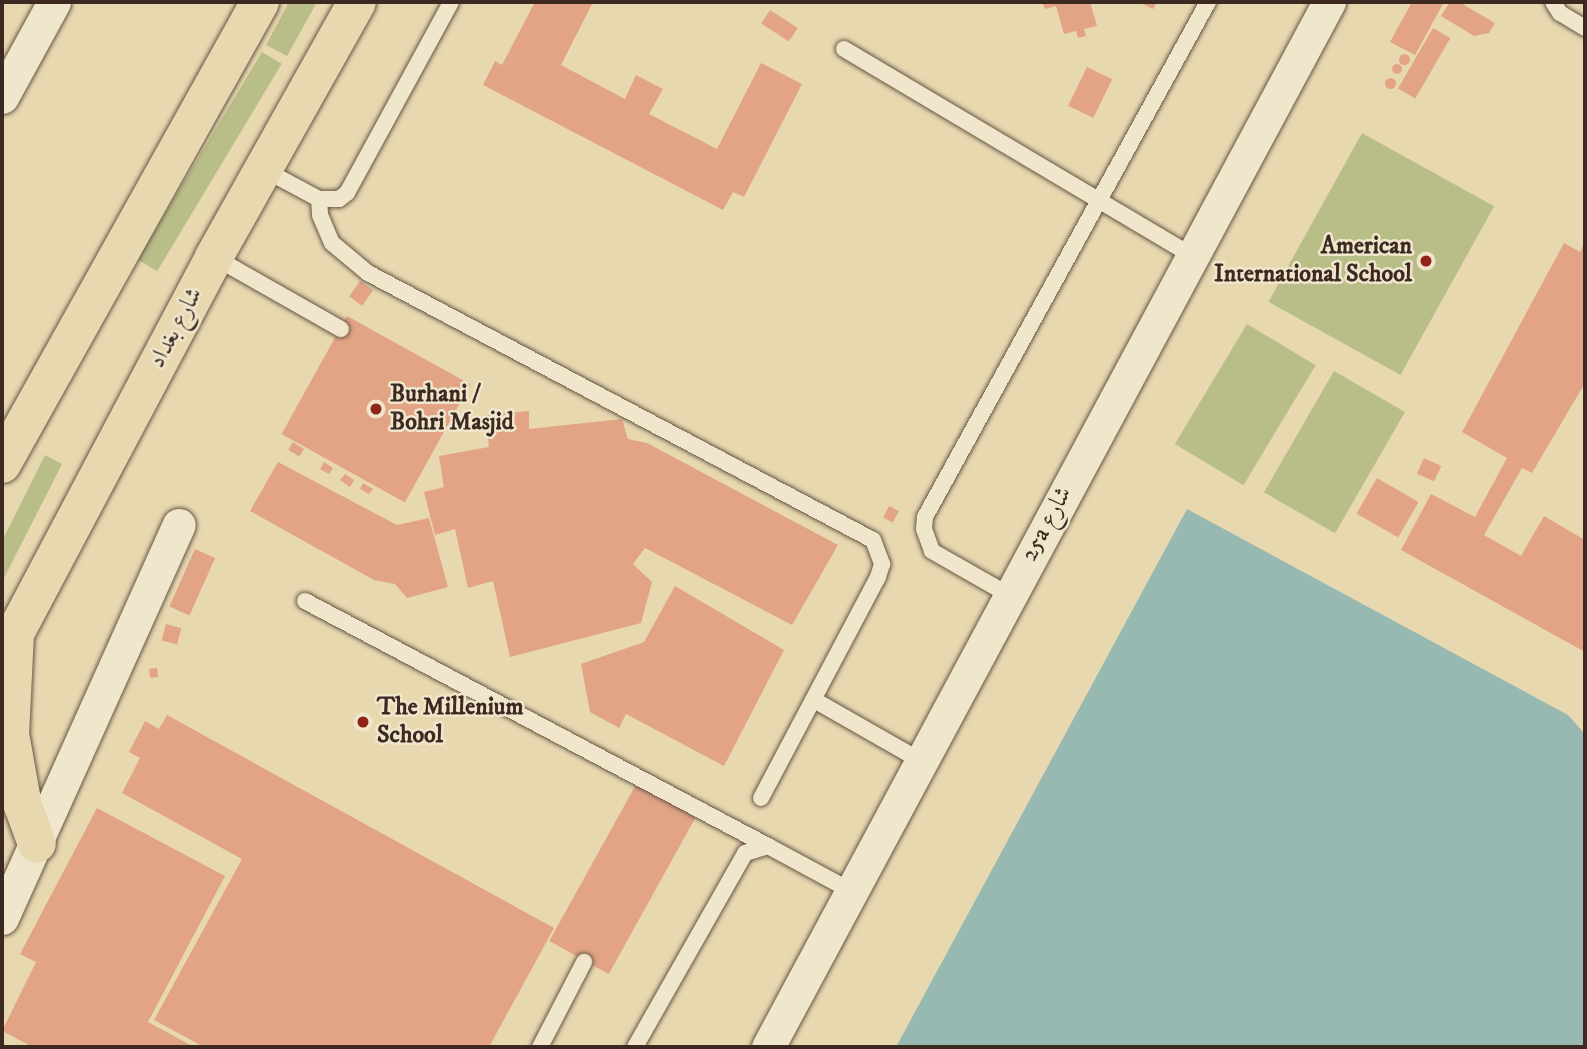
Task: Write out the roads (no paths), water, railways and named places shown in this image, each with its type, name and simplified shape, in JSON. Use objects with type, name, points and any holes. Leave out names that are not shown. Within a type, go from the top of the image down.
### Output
[{"type":"main road","points":[[2,464],[260,2]]},
{"type":"main road","name":"شارع بغداد","points":[[8,646],[214,257],[357,2]]},
{"type":"main road","points":[[8,646],[10,733],[23,806],[37,844]]},
{"type":"street","points":[[2,97],[54,2]]},
{"type":"street","name":"25a شارع","points":[[768,1047],[923,762],[1009,595],[1326,3]]},
{"type":"street","points":[[2,918],[179,525]]},
{"type":"lane","points":[[263,169],[319,199],[339,199],[353,185],[452,2]]},
{"type":"lane","points":[[1009,595],[932,551],[924,529],[925,517],[1208,2]]},
{"type":"lane","points":[[1553,2],[1560,13],[1585,28]]},
{"type":"lane","points":[[844,49],[1097,202],[1192,256]]},
{"type":"lane","points":[[319,199],[320,215],[332,243],[368,273],[873,540],[882,564],[816,701],[761,798]]},
{"type":"lane","points":[[214,257],[341,329]]},
{"type":"lane","points":[[304,601],[853,892]]},
{"type":"lane","points":[[816,701],[923,762]]},
{"type":"lane","points":[[635,1047],[737,862],[756,847],[768,846]]},
{"type":"lane","points":[[540,1047],[584,962]]},
{"type":"water","points":[[1187,509],[1568,715],[1585,734],[1585,1047],[896,1047]]},
{"type":"place","name":"American International School","points":[[1426,261]]},
{"type":"place","name":"Burhani / Bohri Masjid","points":[[376,409]]},
{"type":"place","name":"The Millenium School","points":[[363,722]]}]
